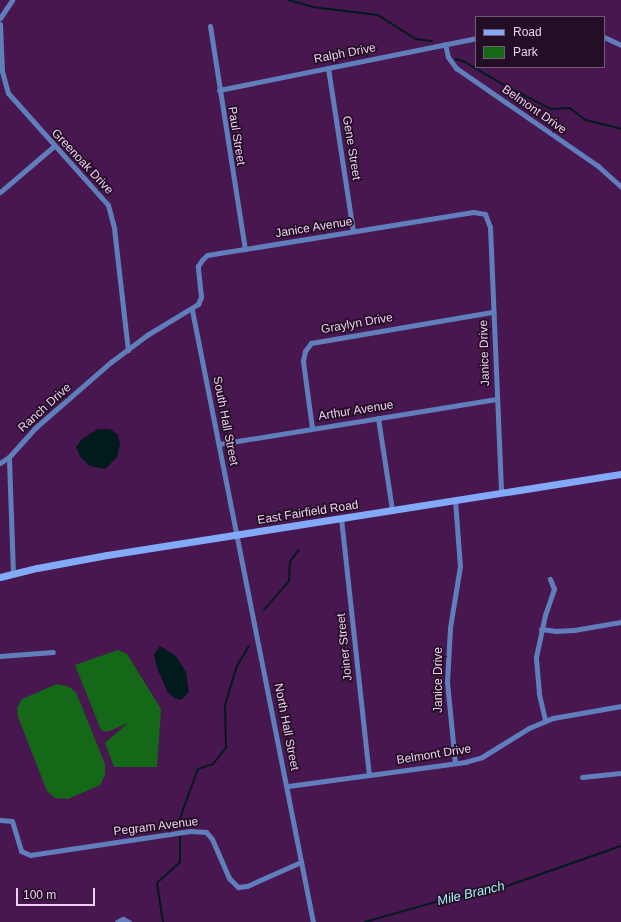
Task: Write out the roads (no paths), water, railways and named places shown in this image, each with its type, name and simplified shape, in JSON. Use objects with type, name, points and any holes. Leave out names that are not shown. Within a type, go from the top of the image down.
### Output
[{"type":"main road","name":"East Fairfield Road","points":[[0,577],[107,555],[236,536],[621,474]]},
{"type":"street","points":[[0,18],[12,0]]},
{"type":"street","name":"Greenoak Drive","points":[[0,24],[2,71],[8,93],[108,205],[114,228],[128,350]]},
{"type":"street","name":"Paul Street","points":[[210,26],[245,249]]},
{"type":"street","name":"Ralph Drive","points":[[219,90],[475,38]]},
{"type":"street","points":[[605,38],[621,45]]},
{"type":"street","name":"Belmont Drive","points":[[445,44],[448,57],[456,68],[598,166],[621,187]]},
{"type":"street","name":"Gene Street","points":[[328,68],[353,232]]},
{"type":"street","points":[[0,192],[54,146]]},
{"type":"street","name":"Janice Avenue","points":[[192,310],[201,298],[198,266],[207,255],[474,212],[485,214]]},
{"type":"street","name":"Janice Drive","points":[[485,214],[490,227],[501,493]]},
{"type":"street","name":"Ranch Drive","points":[[0,463],[9,457],[35,428],[128,350],[147,335],[192,310]]},
{"type":"street","name":"South Hall Street","points":[[192,310],[236,536]]},
{"type":"street","name":"Graylyn Drive","points":[[312,428],[303,361],[305,351],[317,340],[493,312]]},
{"type":"street","name":"Arthur Avenue","points":[[219,444],[496,399]]},
{"type":"street","points":[[378,418],[392,510]]},
{"type":"street","points":[[9,457],[13,574]]},
{"type":"street","name":"Janice Drive","points":[[455,500],[460,566],[450,628],[447,682],[455,763]]},
{"type":"street","name":"Joiner Street","points":[[341,518],[369,774]]},
{"type":"street","name":"North Hall Street","points":[[236,536],[288,786],[313,922]]},
{"type":"street","points":[[545,720],[536,674],[541,629],[554,589],[550,579]]},
{"type":"street","points":[[541,629],[556,631],[574,630],[621,622]]},
{"type":"street","points":[[0,656],[53,652]]},
{"type":"street","name":"Belmont Drive","points":[[288,786],[482,758],[545,720],[570,714],[621,706]]},
{"type":"street","points":[[582,777],[621,773]]},
{"type":"street","name":"Pegram Avenue","points":[[0,820],[12,821],[21,851],[30,855],[190,831],[206,832],[212,839],[229,878],[238,887],[251,885],[301,862]]},
{"type":"street","points":[[117,922],[123,919],[129,922]]},
{"type":"waterway","points":[[289,0],[313,7],[378,15],[416,39],[432,41]]},
{"type":"waterway","points":[[456,59],[475,68]]},
{"type":"waterway","points":[[475,68],[508,87]]},
{"type":"waterway","points":[[512,89],[551,109],[570,108],[586,120],[621,129]]},
{"type":"waterway","points":[[264,610],[289,581],[290,562],[298,551]]},
{"type":"waterway","points":[[179,829],[179,821],[198,769],[213,764],[226,748],[225,705],[237,666],[249,646]]},
{"type":"waterway","points":[[163,922],[157,883],[180,862],[180,836]]},
{"type":"waterway","name":"Mile Branch","points":[[365,922],[439,901],[493,891],[621,846]]}]
